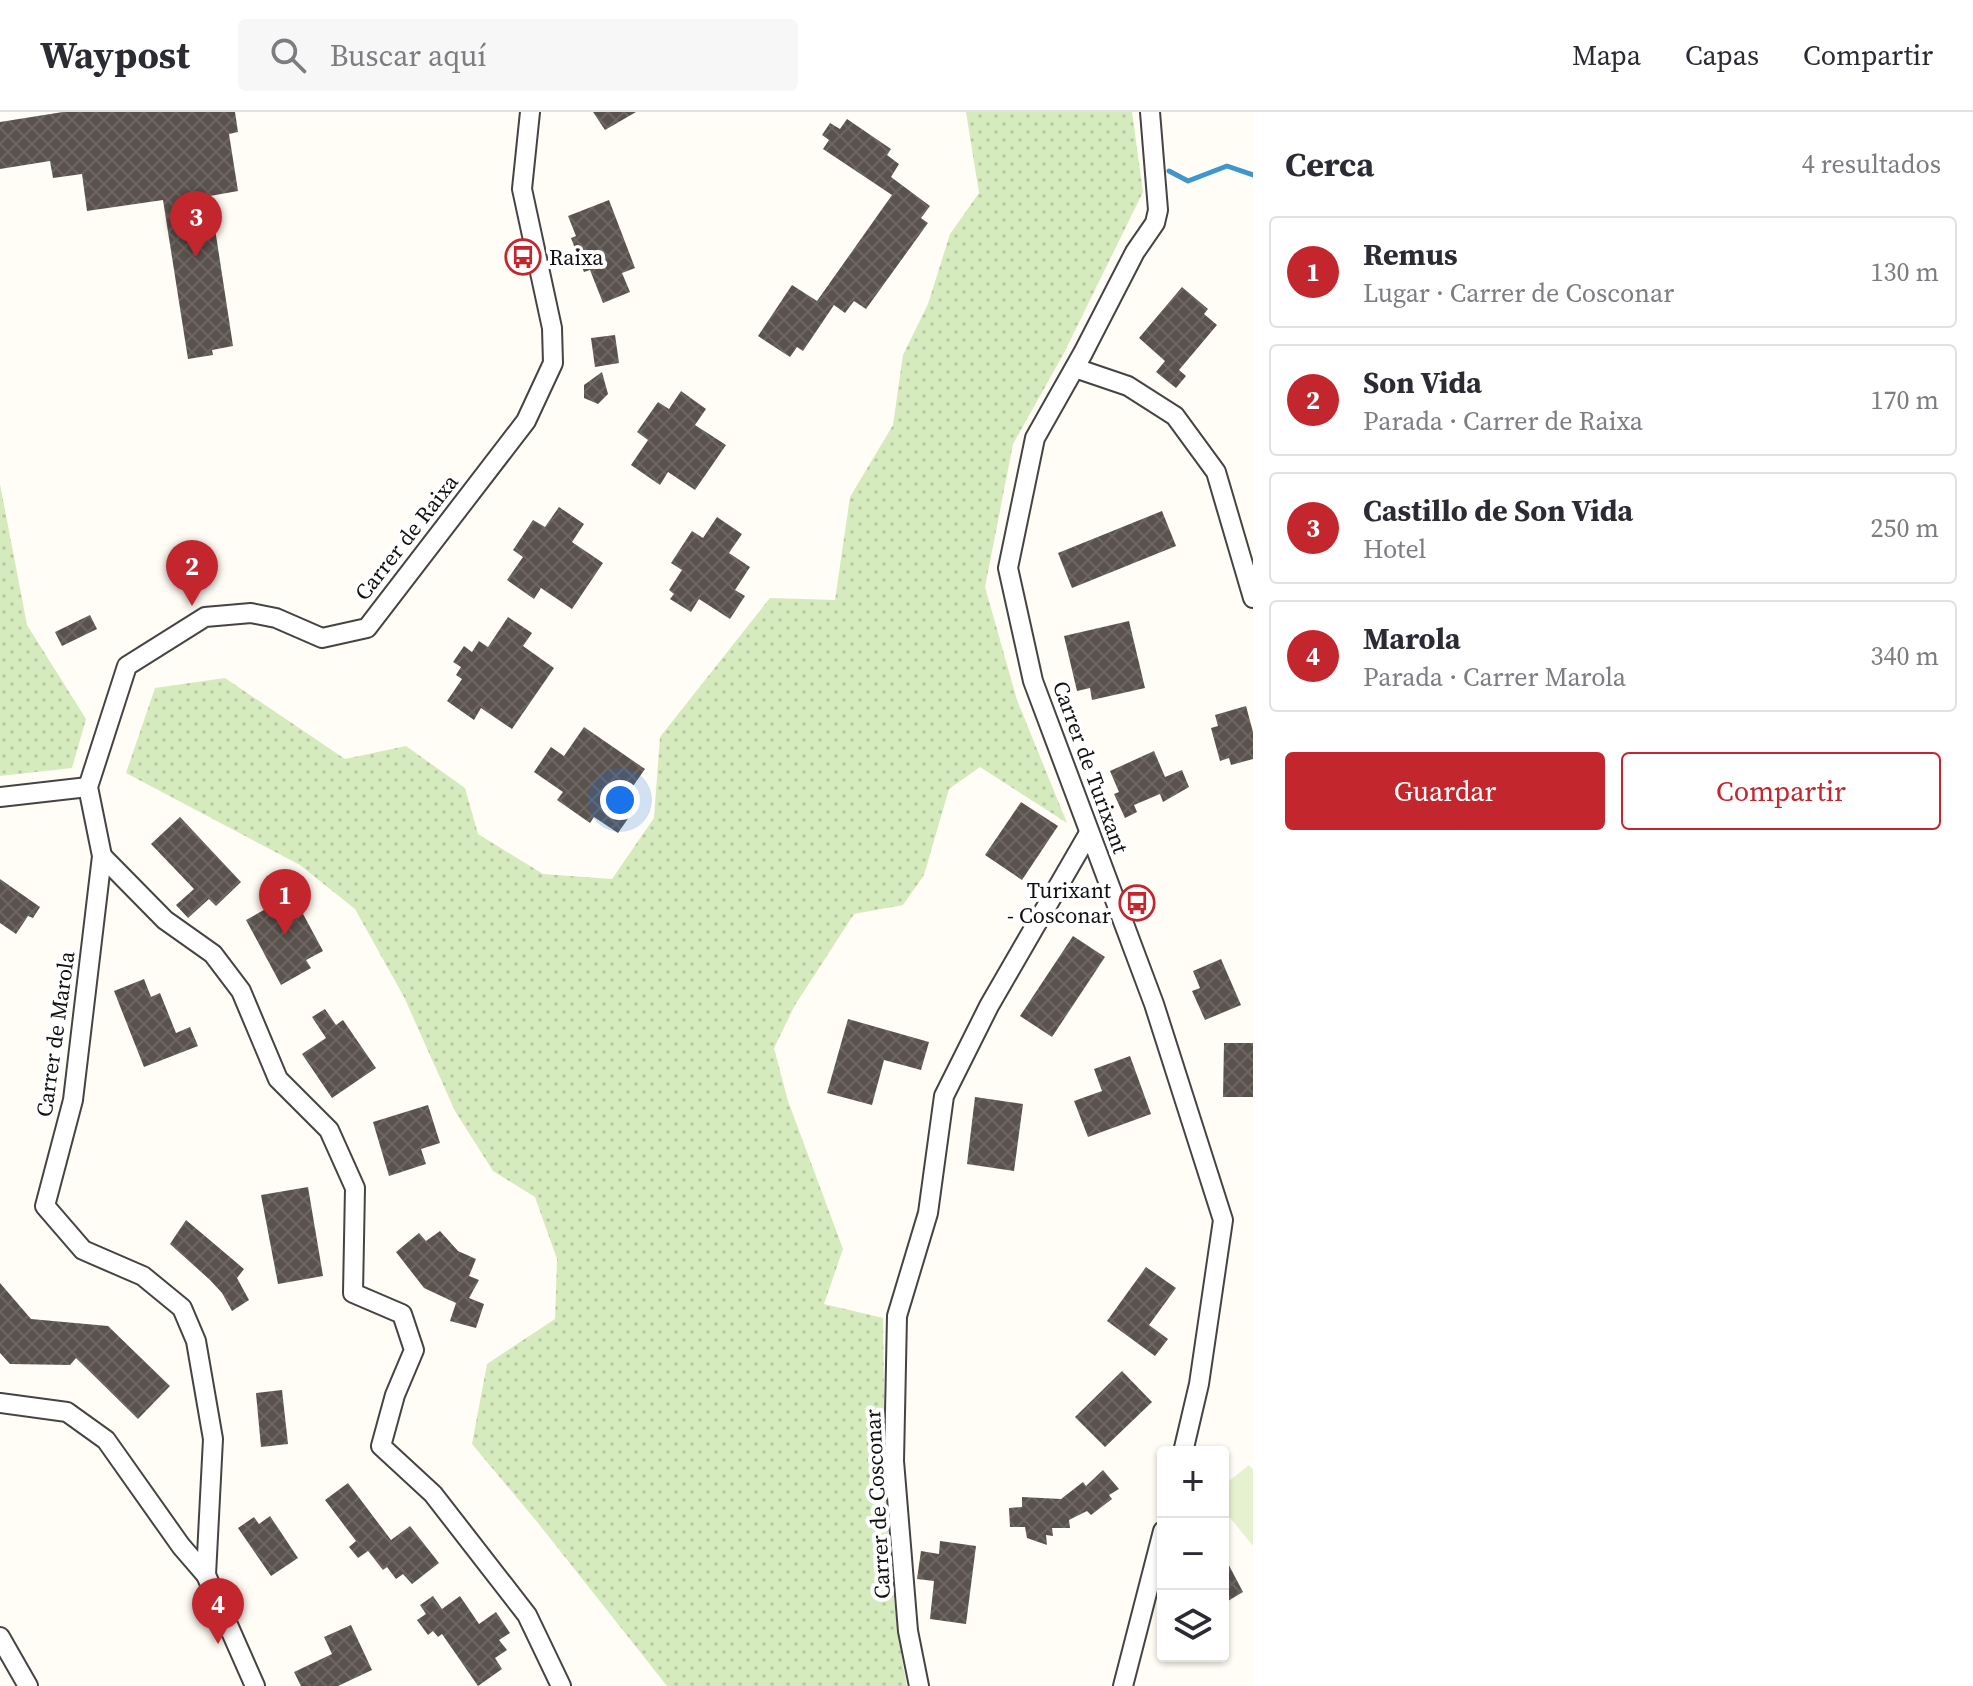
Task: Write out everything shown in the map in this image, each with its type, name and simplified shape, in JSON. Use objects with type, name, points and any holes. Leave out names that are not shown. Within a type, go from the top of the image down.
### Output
[{"type":"street","name":"Carrer de Raixa","points":[[88,787],[127,666],[205,617],[251,613],[276,618],[322,638],[367,628],[526,421],[553,363],[552,328],[522,189],[530,112]]},
{"type":"street","name":"Carrer de Turixant","points":[[1150,112],[1158,210],[1155,223],[1135,252],[1035,438],[1008,568],[1033,681],[1154,1004],[1223,1220],[1199,1384],[1184,1446]]},
{"type":"street","points":[[1075,368],[1128,386],[1175,416],[1216,472],[1253,598]]},
{"type":"street","points":[[0,797],[88,787]]},
{"type":"street","name":"Carrer de Marola","points":[[88,787],[102,856],[73,1100],[45,1206],[83,1250],[143,1276],[182,1308],[196,1341],[213,1439],[206,1575],[255,1686]]},
{"type":"street","name":"Carrer de Cosconar","points":[[919,1686],[908,1631],[894,1461],[897,1316],[928,1213],[944,1096],[989,1006],[1089,833]]},
{"type":"street","points":[[102,856],[165,920],[213,954],[241,991],[278,1079],[329,1130],[355,1188],[353,1293],[402,1314],[414,1350],[395,1395],[381,1446],[433,1494],[527,1615],[561,1686]]},
{"type":"street","points":[[0,1403],[67,1412],[106,1440],[181,1546],[206,1575]]},
{"type":"street","points":[[1123,1686],[1157,1554]]},
{"type":"street","points":[[0,1637],[28,1686]]},
{"type":"green space","points":[[966,112],[1132,112],[1143,192],[1064,353],[1013,444],[985,587],[1017,700],[1067,823],[980,767],[949,789],[924,875],[903,905],[854,914],[795,1005],[774,1048],[788,1101],[843,1249],[824,1304],[883,1318],[889,1549],[907,1686],[667,1686],[472,1444],[487,1364],[555,1319],[557,1259],[535,1197],[493,1171],[455,1111],[404,997],[355,909],[300,865],[126,773],[155,688],[225,678],[345,759],[406,746],[465,788],[478,834],[543,874],[612,879],[654,818],[660,737],[770,598],[835,600],[850,497],[893,425],[903,355],[928,304],[950,234],[979,193]]},
{"type":"green space","points":[[0,484],[27,625],[86,719],[72,768],[0,776]]},
{"type":"green space","points":[[1249,1465],[1253,1470],[1253,1546],[1229,1516],[1229,1481]]},
{"type":"building","points":[[63,112],[235,112],[238,132],[229,134],[238,191],[210,196],[233,346],[212,350],[213,355],[188,359],[163,200],[87,211],[82,174],[53,178],[50,161],[0,169],[0,122]]},
{"type":"building","points":[[593,112],[636,112],[605,130]]},
{"type":"building","points":[[847,119],[891,149],[887,155],[899,164],[891,177],[930,206],[921,218],[928,223],[866,309],[854,301],[845,313],[834,305],[803,351],[797,347],[790,357],[758,336],[792,285],[817,301],[892,195],[823,149],[829,140],[822,135],[830,123],[840,129]]},
{"type":"building","points":[[609,200],[635,268],[622,273],[630,292],[603,303],[590,270],[584,272],[571,238],[576,236],[568,216]]},
{"type":"building","points":[[1182,287],[1208,309],[1204,314],[1217,325],[1179,370],[1186,376],[1176,388],[1156,372],[1165,361],[1139,338]]},
{"type":"building","points":[[615,335],[619,363],[595,367],[591,338]]},
{"type":"building","points":[[602,372],[608,394],[598,404],[584,398],[584,385]]},
{"type":"building","points":[[681,391],[706,409],[695,425],[726,445],[695,490],[668,472],[660,485],[631,465],[648,440],[637,432],[658,402],[669,409]]},
{"type":"building","points":[[559,507],[584,524],[572,542],[603,563],[572,609],[541,588],[534,599],[507,580],[523,557],[513,550],[533,520],[545,527]]},
{"type":"building","points":[[1162,511],[1176,546],[1072,588],[1058,553]]},
{"type":"building","points":[[717,517],[742,534],[729,553],[750,567],[735,590],[745,596],[730,619],[699,599],[691,612],[670,599],[674,594],[669,590],[682,570],[671,563],[692,531],[703,538]]},
{"type":"building","points":[[90,615],[97,629],[62,646],[55,632]]},
{"type":"building","points":[[508,617],[532,633],[523,646],[554,668],[512,729],[481,708],[474,720],[447,701],[462,679],[456,675],[461,667],[453,662],[464,646],[472,652],[479,641],[488,647]]},
{"type":"building","points":[[1129,621],[1145,688],[1092,700],[1090,688],[1077,691],[1064,636]]},
{"type":"building","points":[[1246,706],[1253,732],[1253,759],[1231,765],[1229,758],[1220,761],[1211,728],[1218,726],[1215,715]]},
{"type":"building","points":[[584,727],[645,769],[624,799],[636,807],[618,833],[594,817],[590,823],[557,800],[563,792],[534,772],[551,747],[564,756]]},
{"type":"building","points":[[1154,751],[1165,777],[1182,770],[1189,787],[1163,802],[1160,794],[1134,805],[1137,812],[1125,818],[1114,794],[1119,792],[1110,771]]},
{"type":"building","points":[[1021,802],[1058,826],[1022,880],[985,855]]},
{"type":"building","points":[[180,817],[241,882],[216,906],[209,899],[188,918],[176,905],[194,889],[151,844]]},
{"type":"building","points":[[0,879],[40,907],[33,918],[28,916],[16,934],[0,923]]},
{"type":"building","points":[[278,902],[288,920],[302,912],[323,951],[306,960],[311,968],[281,985],[246,920]]},
{"type":"building","points":[[1073,936],[1105,957],[1052,1037],[1020,1016]]},
{"type":"building","points":[[1221,959],[1241,1005],[1205,1020],[1192,991],[1200,988],[1193,971]]},
{"type":"building","points":[[144,979],[151,997],[160,993],[176,1033],[190,1027],[198,1046],[144,1067],[114,991]]},
{"type":"building","points":[[325,1009],[336,1025],[343,1020],[376,1068],[332,1098],[302,1054],[326,1038],[312,1017]]},
{"type":"building","points":[[848,1019],[929,1042],[921,1070],[884,1060],[872,1105],[827,1093]]},
{"type":"building","points":[[1224,1043],[1253,1043],[1253,1097],[1223,1097]]},
{"type":"building","points":[[1130,1056],[1151,1114],[1088,1137],[1074,1101],[1102,1091],[1094,1069]]},
{"type":"building","points":[[975,1097],[1023,1104],[1014,1171],[967,1164]]},
{"type":"building","points":[[428,1105],[440,1143],[421,1149],[426,1164],[389,1176],[373,1122]]},
{"type":"building","points":[[308,1187],[323,1276],[278,1284],[261,1195]]},
{"type":"building","points":[[186,1220],[244,1269],[237,1278],[249,1300],[232,1311],[210,1280],[170,1244]]},
{"type":"building","points":[[440,1231],[458,1251],[476,1259],[469,1276],[479,1280],[469,1298],[484,1304],[476,1328],[450,1321],[456,1303],[424,1288],[396,1252],[419,1233],[426,1241]]},
{"type":"building","points":[[1146,1267],[1176,1288],[1149,1325],[1168,1339],[1155,1356],[1107,1321]]},
{"type":"building","points":[[0,1283],[31,1319],[108,1326],[170,1386],[138,1419],[76,1358],[70,1365],[10,1364],[0,1353]]},
{"type":"building","points":[[1122,1371],[1152,1402],[1105,1447],[1075,1417]]},
{"type":"building","points":[[282,1390],[288,1444],[261,1447],[256,1393]]},
{"type":"building","points":[[1103,1470],[1119,1489],[1109,1495],[1112,1499],[1091,1515],[1087,1511],[1069,1520],[1070,1528],[1052,1528],[1053,1536],[1046,1535],[1047,1545],[1027,1538],[1025,1527],[1010,1527],[1009,1508],[1022,1507],[1022,1497],[1061,1499],[1083,1482],[1086,1486]]},
{"type":"building","points":[[348,1483],[391,1540],[410,1526],[439,1563],[412,1584],[403,1574],[396,1579],[387,1567],[383,1570],[368,1551],[358,1558],[349,1547],[356,1541],[325,1500]]},
{"type":"building","points":[[270,1516],[298,1558],[271,1576],[238,1528],[254,1517],[259,1524]]},
{"type":"building","points":[[940,1541],[976,1546],[966,1624],[930,1619],[934,1581],[917,1579],[921,1551],[939,1554]]},
{"type":"building","points":[[1229,1565],[1243,1592],[1229,1600]]},
{"type":"building","points":[[433,1596],[442,1609],[460,1596],[479,1624],[496,1612],[510,1633],[499,1640],[507,1650],[495,1658],[502,1669],[478,1686],[442,1634],[438,1637],[433,1631],[428,1635],[417,1620],[426,1614],[420,1605]]},
{"type":"building","points":[[351,1625],[372,1670],[338,1686],[301,1686],[294,1672],[332,1654],[324,1637]]},
{"type":"waterway","points":[[1169,171],[1188,181],[1227,166],[1253,175]]},
{"type":"place","name":"Castillo de Son Vida","points":[[196,257]]},
{"type":"place","name":"Raixa","points":[[523,257]]},
{"type":"place","name":"Son Vida","points":[[192,606]]},
{"type":"place","name":"Turixant - Cosconar","points":[[1137,903]]},
{"type":"place","name":"Remus","points":[[285,935]]},
{"type":"place","name":"Marola","points":[[218,1644]]}]
